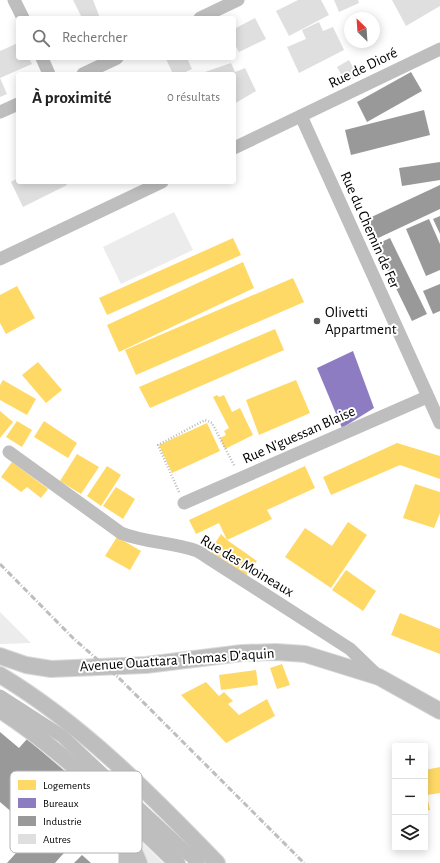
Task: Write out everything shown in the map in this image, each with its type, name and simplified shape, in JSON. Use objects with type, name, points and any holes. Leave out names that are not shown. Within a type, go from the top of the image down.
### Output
[{"type":"main road","name":"Avenue Ouattara Thomas D'aquin","points":[[0,656],[26,665],[51,669],[65,669],[146,665],[242,652],[305,654],[379,677],[440,711]]},
{"type":"main road","points":[[0,675],[18,686],[69,723],[124,771]]},
{"type":"main road","points":[[0,710],[50,746],[80,771]]},
{"type":"main road","points":[[142,786],[217,863]]},
{"type":"main road","points":[[142,829],[177,863]]},
{"type":"main road","points":[[135,853],[139,863]]},
{"type":"street","points":[[14,0],[22,16]]},
{"type":"street","points":[[204,16],[238,0]]},
{"type":"street","name":"Rue de Dioré","points":[[236,147],[440,48]]},
{"type":"street","points":[[43,60],[48,72]]},
{"type":"street","points":[[87,72],[113,60]]},
{"type":"street","points":[[0,112],[16,105]]},
{"type":"street","name":"Rue du Chemin de Fer","points":[[301,116],[440,423]]},
{"type":"street","points":[[0,259],[158,184]]},
{"type":"street","name":"Rue N'guessan Blaise","points":[[184,503],[427,396]]},
{"type":"street","name":"Rue des Moineaux","points":[[9,452],[121,533],[134,538],[183,547],[198,552],[350,649],[379,677]]},
{"type":"street","points":[[0,696],[62,736],[99,771]]},
{"type":"street","points":[[0,702],[50,746]]},
{"type":"street","points":[[142,811],[198,863]]},
{"type":"path","points":[[184,503],[158,445],[205,420],[212,423],[242,478]]},
{"type":"shaded area","points":[[174,212],[193,250],[121,284],[103,247]]},
{"type":"shaded area","points":[[0,612],[31,643],[0,644]]},
{"type":"shaded area","points":[[142,842],[163,863],[147,863],[142,847]]},
{"type":"building: Logements","points":[[233,238],[241,255],[107,315],[99,298]]},
{"type":"building: Logements","points":[[243,262],[254,288],[119,352],[107,325]]},
{"type":"building: Logements","points":[[293,278],[304,302],[136,375],[125,350]]},
{"type":"building: Logements","points":[[17,286],[35,318],[6,334],[0,323],[0,295]]},
{"type":"building: Logements","points":[[275,329],[284,350],[150,408],[139,387]]},
{"type":"building: Logements","points":[[38,362],[62,390],[46,403],[22,375]]},
{"type":"building: Logements","points":[[3,380],[36,399],[27,415],[0,400],[0,385]]},
{"type":"building: Logements","points":[[296,380],[310,413],[259,435],[246,400]]},
{"type":"building: Logements","points":[[217,395],[219,397],[224,395],[232,412],[240,408],[253,435],[225,449],[220,438],[226,435],[224,431],[229,428],[213,397]]},
{"type":"building: Logements","points":[[0,411],[13,422],[0,438]]},
{"type":"building: Logements","points":[[17,421],[32,430],[22,447],[6,437]]},
{"type":"building: Logements","points":[[44,421],[77,443],[68,458],[34,437]]},
{"type":"building: Logements","points":[[207,423],[220,451],[172,473],[159,445]]},
{"type":"building: Logements","points":[[397,443],[440,456],[440,479],[400,465],[331,495],[323,477]]},
{"type":"building: Logements","points":[[77,454],[99,467],[81,494],[60,481]]},
{"type":"building: Logements","points":[[12,462],[48,489],[41,498],[27,487],[21,492],[1,477]]},
{"type":"building: Logements","points":[[107,466],[121,475],[101,506],[87,496]]},
{"type":"building: Logements","points":[[305,466],[315,488],[267,510],[272,519],[227,540],[219,523],[196,534],[189,520]]},
{"type":"building: Logements","points":[[415,484],[440,492],[440,513],[434,528],[403,518]]},
{"type":"building: Logements","points":[[116,487],[135,499],[123,519],[103,506]]},
{"type":"building: Logements","points":[[348,522],[367,535],[331,588],[285,557],[305,528],[332,546]]},
{"type":"building: Logements","points":[[221,534],[227,540],[257,561],[245,577],[210,551]]},
{"type":"building: Logements","points":[[117,537],[141,551],[130,570],[105,556]]},
{"type":"building: Logements","points":[[346,570],[376,591],[363,611],[332,590]]},
{"type":"building: Logements","points":[[400,613],[440,629],[440,654],[391,635]]},
{"type":"building: Logements","points":[[282,664],[290,685],[277,689],[270,668]]},
{"type":"building: Logements","points":[[256,670],[258,685],[221,690],[219,675]]},
{"type":"building: Logements","points":[[206,682],[219,696],[224,692],[233,701],[228,704],[239,715],[267,699],[275,716],[226,743],[181,695]]},
{"type":"building: Logements","points":[[440,767],[440,793],[428,795],[428,769]]},
{"type":"building: Logements","points":[[428,800],[430,810],[428,810]]},
{"type":"building: Bureaux","points":[[353,351],[374,408],[342,428],[317,368]]},
{"type":"building: Industrie","points":[[411,72],[422,91],[367,122],[357,102]]},
{"type":"building: Industrie","points":[[424,110],[430,135],[351,155],[345,130]]},
{"type":"building: Industrie","points":[[440,162],[440,180],[402,186],[399,168]]},
{"type":"building: Industrie","points":[[440,185],[440,209],[374,240],[365,220]]},
{"type":"building: Industrie","points":[[440,216],[440,234],[433,219]]},
{"type":"building: Industrie","points":[[429,219],[440,244],[440,270],[426,276],[406,229]]},
{"type":"building: Industrie","points":[[390,238],[427,314],[412,321],[375,245]]},
{"type":"building: Industrie","points":[[440,284],[440,311],[433,314],[423,291]]},
{"type":"building: Industrie","points":[[0,732],[19,748],[27,739],[65,771],[10,771],[10,811],[0,802]]},
{"type":"building: Industrie","points":[[16,853],[64,853],[55,863],[7,863]]},
{"type":"building: Industrie","points":[[82,855],[91,863],[74,863]]},
{"type":"building: Autres","points":[[73,0],[93,0],[99,16],[81,16]]},
{"type":"building: Autres","points":[[298,0],[321,0],[329,15],[289,36],[276,11]]},
{"type":"building: Autres","points":[[334,0],[358,0],[359,3],[339,12]]},
{"type":"building: Autres","points":[[392,0],[440,0],[440,6],[406,26]]},
{"type":"building: Autres","points":[[255,18],[266,39],[239,52],[236,47],[236,28]]},
{"type":"building: Autres","points":[[319,22],[323,31],[333,27],[344,50],[299,73],[287,47],[306,39],[302,30]]},
{"type":"building: Autres","points":[[16,44],[16,60],[30,60],[32,64],[0,78],[0,51]]},
{"type":"building: Autres","points":[[166,60],[188,60],[192,69],[185,72],[172,72]]},
{"type":"building: Autres","points":[[349,60],[358,76],[346,83],[337,67]]},
{"type":"building: Autres","points":[[231,63],[235,72],[205,72]]},
{"type":"building: Autres","points":[[245,68],[256,91],[236,103],[235,72]]},
{"type":"building: Autres","points":[[0,78],[7,94],[0,97]]},
{"type":"building: Autres","points":[[16,179],[16,184],[67,185],[23,207],[11,182]]},
{"type":"railway","points":[[0,564],[74,639],[121,680],[304,863]]},
{"type":"place","name":"Olivetti Appartment","points":[[317,321]]}]
